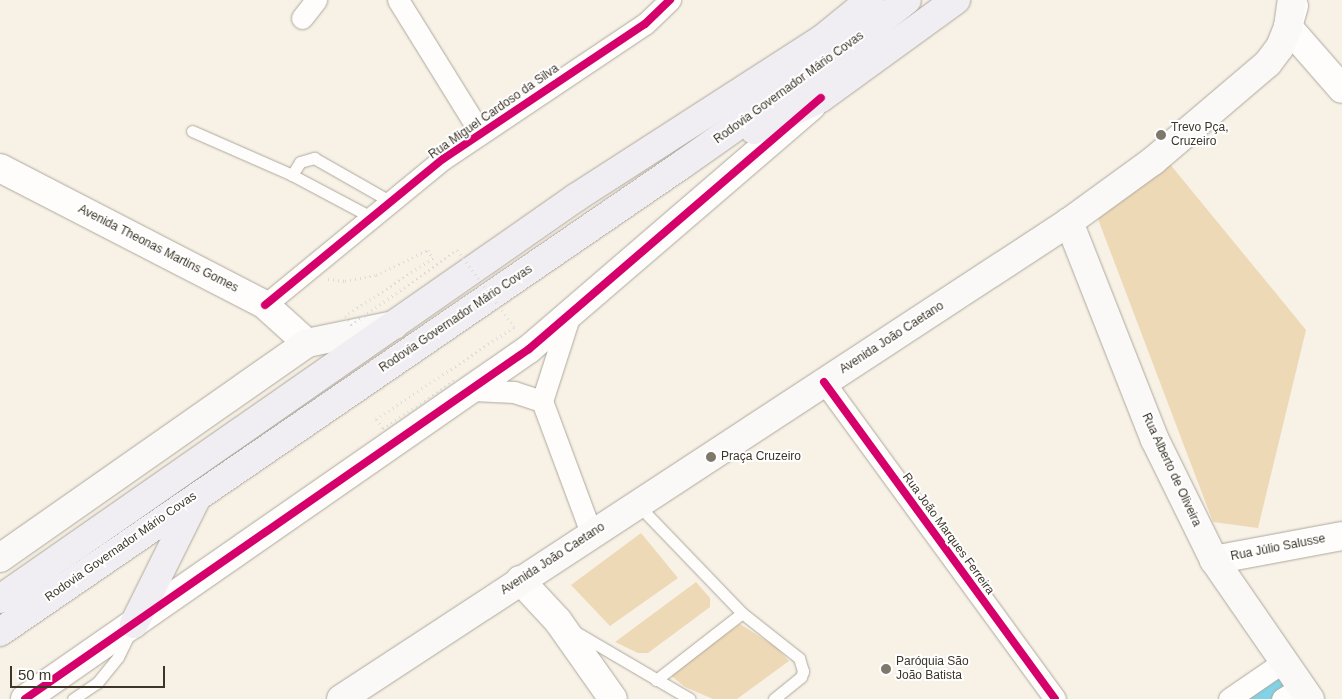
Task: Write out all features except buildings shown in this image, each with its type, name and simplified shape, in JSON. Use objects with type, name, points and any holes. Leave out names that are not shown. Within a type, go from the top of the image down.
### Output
[{"type":"highway","points":[[821,40],[861,0]]},
{"type":"highway","name":"Rodovia Governador Mário Covas","points":[[0,599],[578,197],[821,40],[870,0]]},
{"type":"highway","name":"Rodovia Governador Mário Covas","points":[[0,632],[199,493],[683,164],[834,58],[908,0]]},
{"type":"highway","points":[[683,164],[821,98],[956,0]]},
{"type":"highway","points":[[134,624],[199,493]]},
{"type":"main road","name":"Avenida João Caetano","points":[[342,699],[591,533],[638,505],[1069,222],[1153,161],[1268,63],[1280,47],[1288,27],[1292,0]]},
{"type":"main road","name":"Rua Alberto de Oliveira","points":[[1069,222],[1155,440],[1214,560],[1283,662],[1298,695]]},
{"type":"main road","points":[[0,558],[306,343],[398,324]]},
{"type":"street","points":[[302,18],[316,0]]},
{"type":"street","points":[[398,0],[480,132]]},
{"type":"street","name":"Rua Miguel Cardoso da Silva","points":[[265,305],[393,203],[443,159],[480,132],[645,24],[670,0]]},
{"type":"street","points":[[1288,27],[1342,89]]},
{"type":"street","points":[[26,699],[134,624],[464,385],[529,349],[680,223],[821,98]]},
{"type":"street","name":"Avenida Theonas Martins Gomes","points":[[0,168],[265,305],[306,343]]},
{"type":"street","points":[[570,314],[542,401],[591,533]]},
{"type":"street","name":"Rua João Marques Ferreira","points":[[824,382],[1054,699]]},
{"type":"street","points":[[464,385],[514,392],[542,401]]},
{"type":"street","name":"Rua Júlio Salusse","points":[[1214,560],[1342,536]]},
{"type":"street","points":[[520,580],[558,621],[613,699]]},
{"type":"street","points":[[1229,699],[1283,662]]},
{"type":"lane","points":[[192,131],[292,175],[373,218]]},
{"type":"lane","points":[[292,175],[300,162],[314,158],[393,203]]},
{"type":"lane","points":[[638,505],[742,613],[800,658],[802,664],[801,677],[774,699]]},
{"type":"lane","points":[[656,680],[742,613]]},
{"type":"lane","points":[[558,621],[690,699]]},
{"type":"lane","points":[[73,699],[103,676],[118,657],[134,624]]},
{"type":"path","points":[[306,273],[345,281],[376,275],[428,250],[433,258],[345,316],[351,325],[457,250],[514,327],[376,419],[382,429],[464,385]]},
{"type":"shaded area","points":[[1169,163],[1306,330],[1258,528],[1213,522],[1098,219]]},
{"type":"shaded area","points":[[641,533],[678,578],[610,626],[571,585]]},
{"type":"shaded area","points":[[696,582],[710,598],[710,607],[648,653],[638,653],[615,642]]},
{"type":"shaded area","points":[[740,624],[776,647],[789,661],[737,699],[713,699],[685,687],[669,674]]},
{"type":"waterway","points":[[1253,699],[1279,681]]},
{"type":"cycle path","points":[[265,305],[443,159],[645,24],[670,0]]},
{"type":"cycle path","points":[[25,699],[529,349],[821,98]]},
{"type":"cycle path","points":[[824,382],[1055,699]]},
{"type":"place","name":"Trevo Pça, Cruzeiro","points":[[1161,135]]},
{"type":"place","name":"Praça Cruzeiro","points":[[711,457]]},
{"type":"place","name":"Paróquia São João Batista","points":[[886,669]]}]
